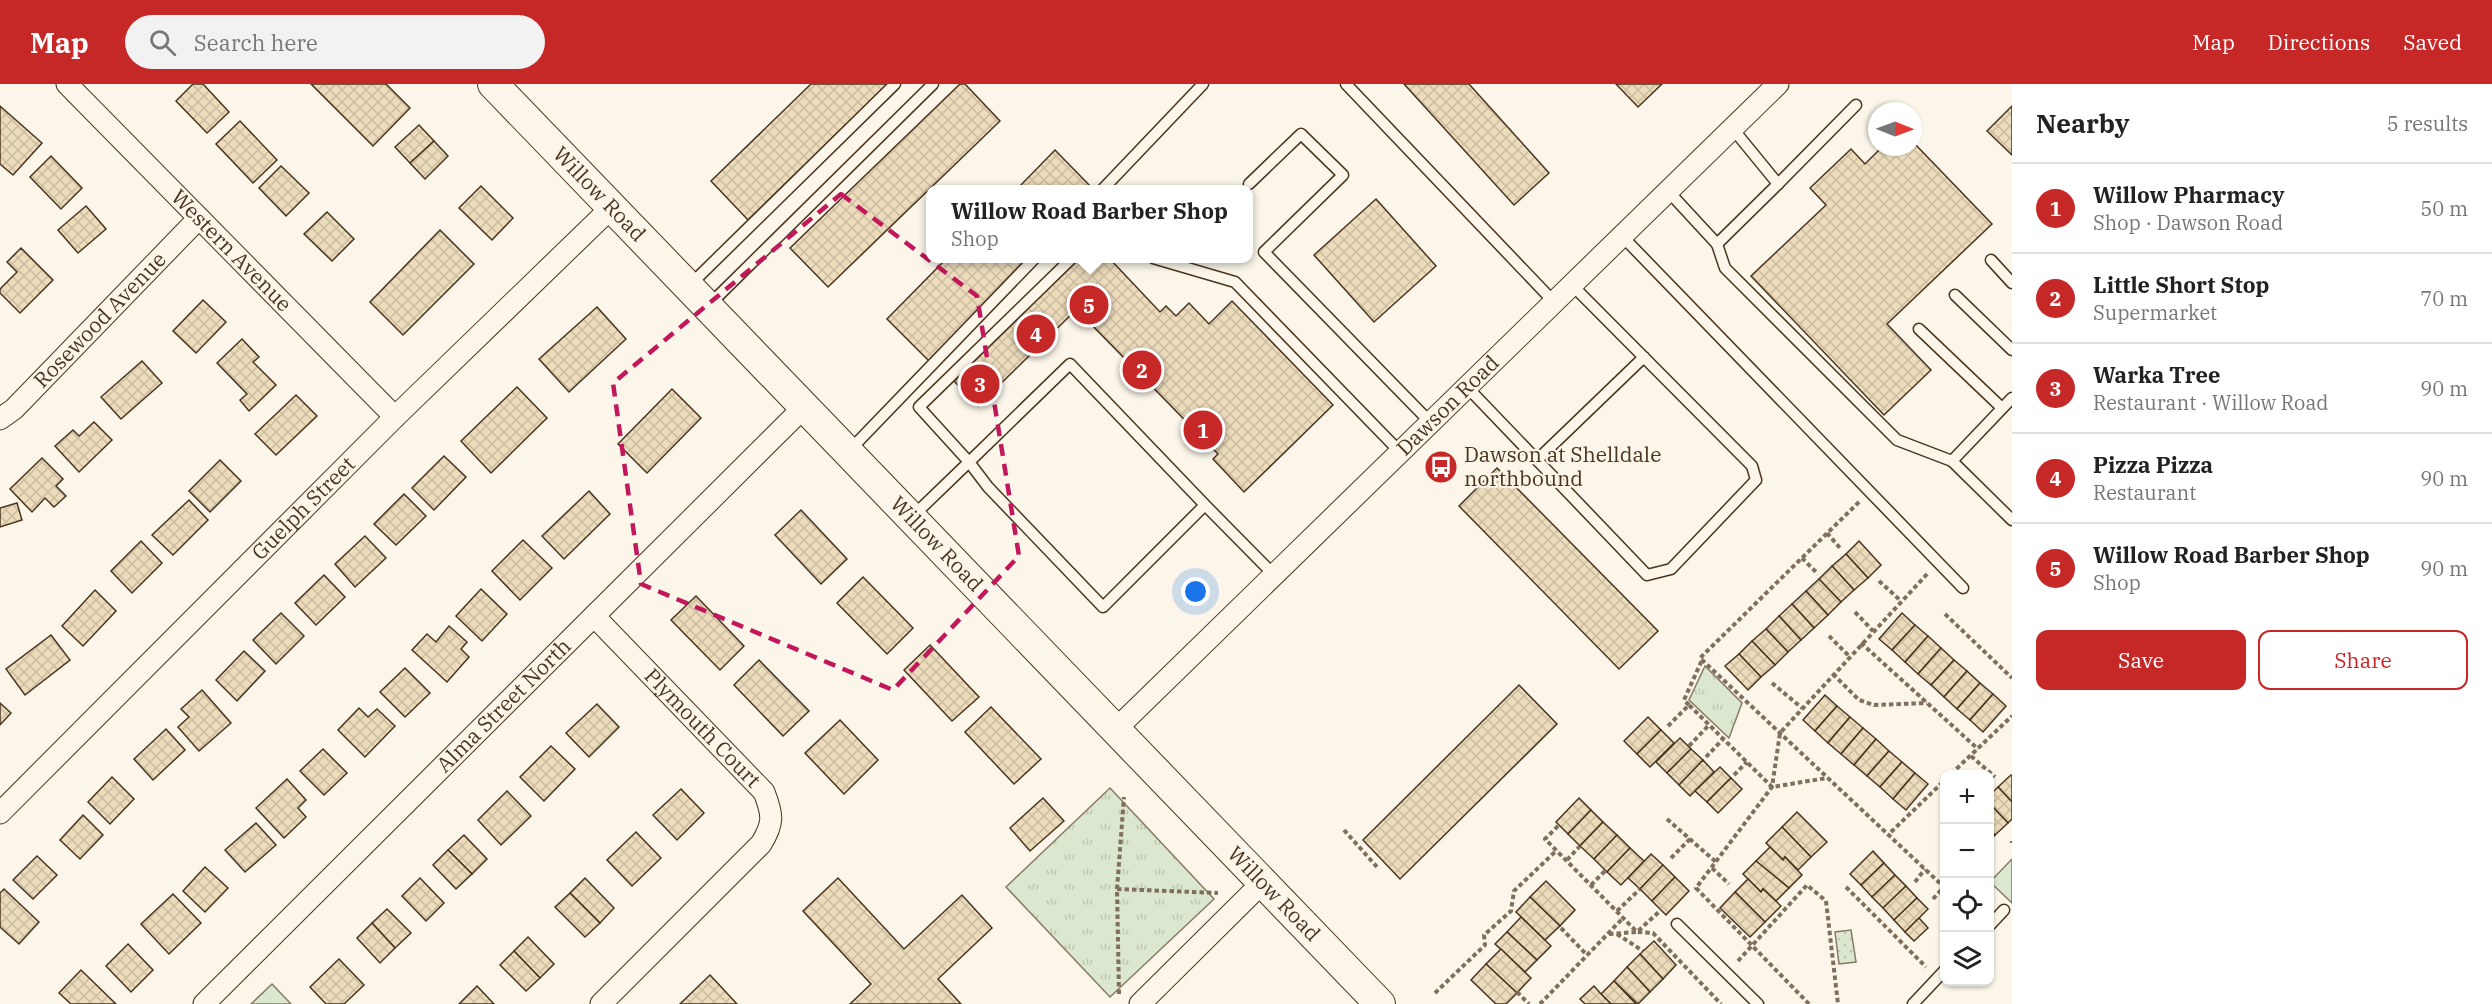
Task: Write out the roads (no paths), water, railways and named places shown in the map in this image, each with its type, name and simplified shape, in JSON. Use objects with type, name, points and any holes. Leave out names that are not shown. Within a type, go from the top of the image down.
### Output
[{"type":"main road","name":"Willow Road","points":[[503,90],[698,297],[1117,728],[1380,1004]]},
{"type":"street","name":"Western Avenue","points":[[67,84],[395,417]]},
{"type":"street","name":"Dawson Road","points":[[1117,728],[1778,84]]},
{"type":"street","name":"Guelph Street","points":[[0,813],[395,417],[612,207]]},
{"type":"street","name":"Rosewood Avenue","points":[[0,419],[14,409],[200,218]]},
{"type":"street","name":"Alma Street North","points":[[204,1004],[804,407]]},
{"type":"street","name":"Plymouth Court","points":[[594,616],[764,792],[771,811],[771,829],[761,844],[601,1004]]},
{"type":"street","points":[[1140,1004],[1263,882]]},
{"type":"lane","points":[[698,297],[895,84]]},
{"type":"lane","points":[[698,297],[933,84]]},
{"type":"lane","points":[[1105,185],[1203,84]]},
{"type":"lane","points":[[1346,84],[1554,302]]},
{"type":"lane","points":[[1717,244],[1856,105]]},
{"type":"lane","points":[[1733,129],[1778,184]]},
{"type":"lane","points":[[1249,184],[1302,134],[1343,175],[1264,252],[1430,422]]},
{"type":"lane","points":[[1668,192],[1717,244],[1725,268],[1898,440],[1952,461],[2012,520]]},
{"type":"lane","points":[[1622,236],[1963,588]]},
{"type":"lane","points":[[1991,260],[2012,283]]},
{"type":"lane","points":[[848,452],[1030,263]]},
{"type":"lane","points":[[1067,263],[919,407],[969,462],[988,487],[1103,607],[1205,505]]},
{"type":"lane","points":[[1170,263],[1234,282],[1400,452]]},
{"type":"lane","points":[[1467,387],[1647,574],[1671,569],[1756,480],[1752,466],[1572,285]]},
{"type":"lane","points":[[1955,294],[2012,350]]},
{"type":"lane","points":[[1919,329],[2002,408]]},
{"type":"lane","points":[[1537,460],[1644,357]]},
{"type":"lane","points":[[912,518],[1070,364],[1274,575]]},
{"type":"lane","points":[[1952,461],[2012,398]]},
{"type":"lane","points":[[1994,920],[2004,910]]},
{"type":"lane","points":[[1677,924],[1758,1004]]},
{"type":"lane","points":[[1913,1004],[1940,976]]},
{"type":"place","name":"Willow Road Barber Shop","points":[[1089,305]]},
{"type":"place","name":"Pizza Pizza","points":[[1036,334]]},
{"type":"place","name":"Little Short Stop","points":[[1142,370]]},
{"type":"place","name":"Warka Tree","points":[[980,384]]},
{"type":"place","name":"Willow Pharmacy","points":[[1203,430]]},
{"type":"place","name":"Dawson at Shelldale northbound","points":[[1441,467]]}]
